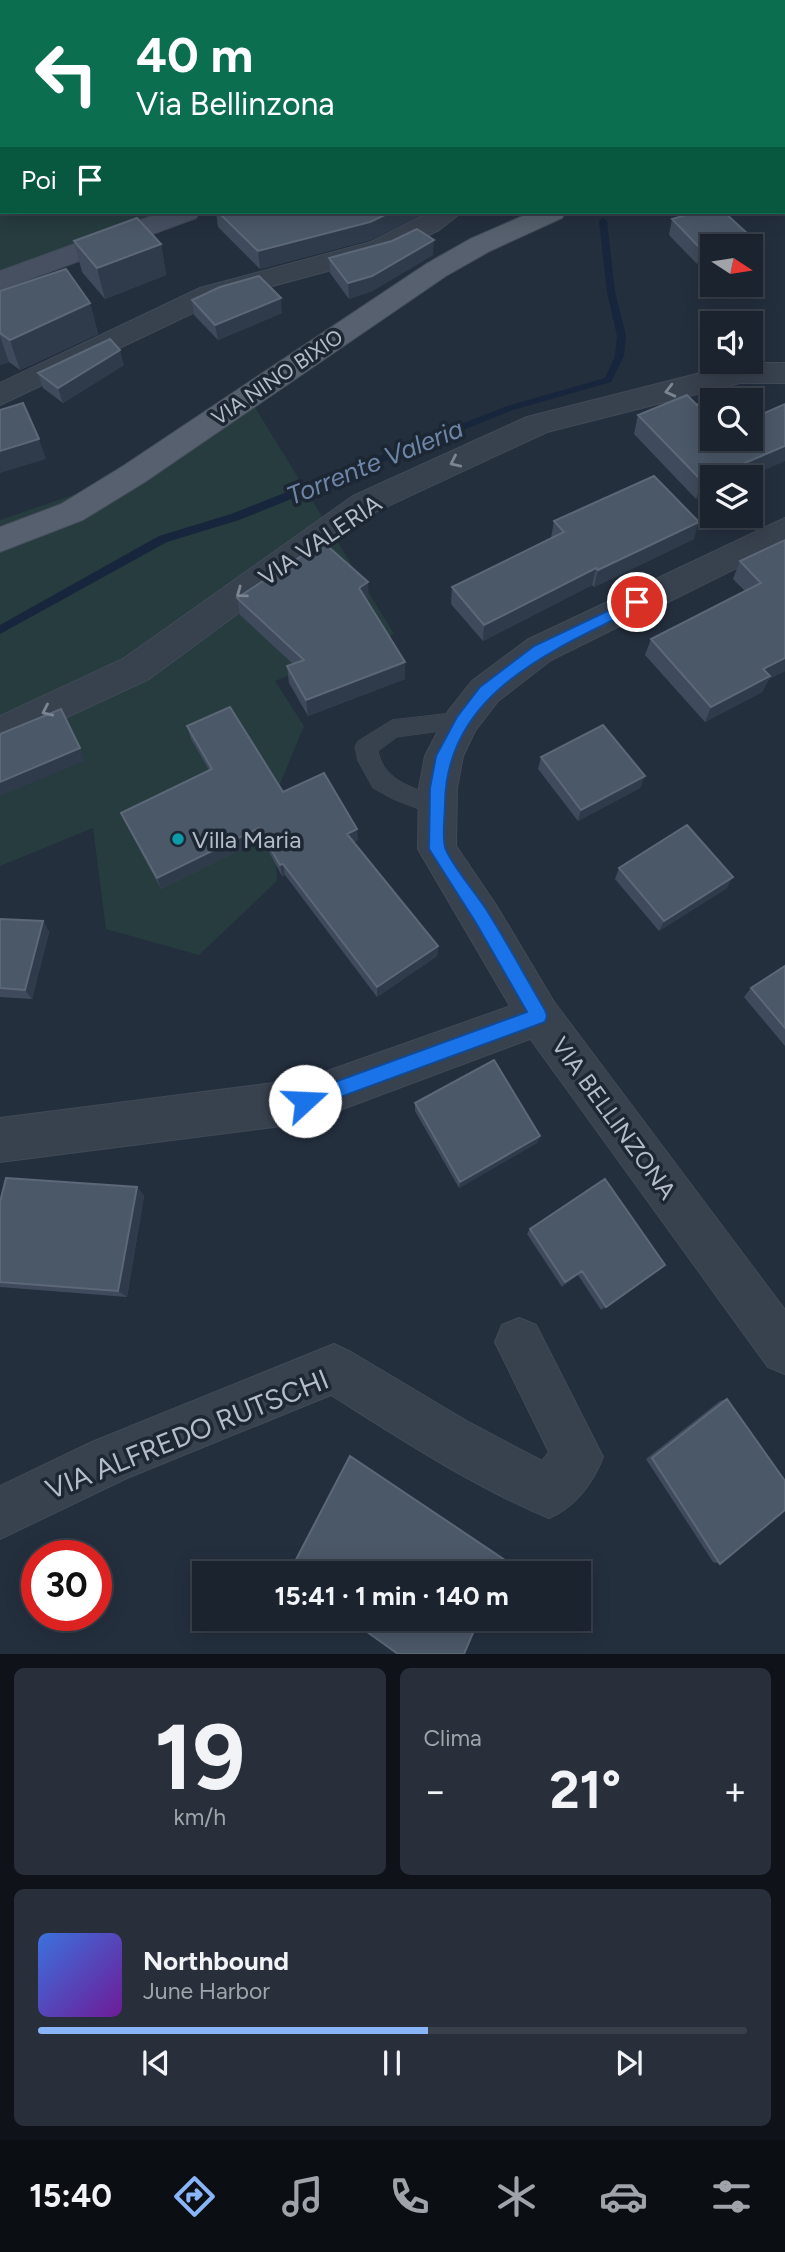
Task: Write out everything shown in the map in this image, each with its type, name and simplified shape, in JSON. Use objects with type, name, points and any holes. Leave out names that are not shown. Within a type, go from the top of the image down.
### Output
[{"type":"main road","points":[[0,281],[182,214]]},
{"type":"main road","name":"VIA NINO BIXIO","points":[[0,540],[72,512],[134,474],[436,270],[480,245],[549,214]]},
{"type":"street","points":[[0,395],[210,294],[381,248],[446,214]]},
{"type":"street","name":"VIA VALERIA","points":[[0,733],[136,669],[364,504],[538,424],[740,373],[785,373]]},
{"type":"street","name":"VIA BELLINZONA","points":[[785,530],[539,650],[485,691],[462,721],[444,756],[438,788],[437,849],[482,918],[539,1016],[785,1350]]},
{"type":"street","points":[[0,1140],[305,1101],[539,1016]]},
{"type":"street","name":"VIA ALFREDO RUTSCHI","points":[[0,1513],[110,1460],[334,1369],[452,1441],[549,1492],[578,1457],[519,1342]]},
{"type":"lane","points":[[438,806],[383,784],[368,767],[366,747],[392,729],[462,721]]},
{"type":"green space","points":[[0,214],[168,214],[0,275]]},
{"type":"green space","points":[[245,391],[394,634],[275,681],[304,726],[273,801],[277,881],[199,955],[106,929],[93,828],[0,866],[0,520],[76,494]]},
{"type":"building","points":[[220,214],[387,214],[370,222],[258,251]]},
{"type":"building","points":[[690,214],[726,214],[748,234],[700,234],[700,248],[672,219]]},
{"type":"building","points":[[137,218],[161,244],[97,268],[74,241]]},
{"type":"building","points":[[417,229],[434,240],[372,276],[348,283],[329,258],[392,241]]},
{"type":"building","points":[[66,269],[90,303],[10,340],[0,333],[0,291]]},
{"type":"building","points":[[259,276],[281,298],[215,325],[192,300],[220,287]]},
{"type":"building","points":[[110,339],[120,350],[58,388],[38,373]]},
{"type":"building","points":[[687,395],[697,405],[700,404],[700,451],[763,451],[763,414],[785,404],[785,446],[740,465],[700,465],[700,479],[638,415]]},
{"type":"building","points":[[23,403],[39,439],[0,451],[0,410]]},
{"type":"building","points":[[654,476],[699,522],[598,570],[596,568],[484,625],[452,587],[564,532],[554,521]]},
{"type":"building","points":[[785,540],[785,658],[763,669],[770,676],[711,707],[651,639],[761,583],[740,561]]},
{"type":"building","points":[[323,542],[368,582],[359,588],[405,662],[306,700],[287,666],[304,660],[237,598]]},
{"type":"building","points":[[230,707],[283,792],[324,773],[357,829],[347,834],[438,946],[377,987],[283,864],[280,865],[259,828],[157,878],[121,813],[212,769],[187,726]]},
{"type":"building","points":[[61,709],[80,748],[0,782],[0,734]]},
{"type":"building","points":[[603,725],[645,776],[581,810],[541,757]]},
{"type":"building","points":[[687,825],[733,877],[664,921],[619,868]]},
{"type":"building","points":[[0,919],[43,921],[25,990],[0,988]]},
{"type":"building","points":[[785,966],[785,1028],[751,988]]},
{"type":"building","points":[[494,1060],[540,1136],[460,1182],[415,1103]]},
{"type":"building","points":[[6,1178],[137,1187],[118,1291],[0,1282],[0,1202]]},
{"type":"building","points":[[605,1179],[665,1265],[606,1307],[582,1271],[565,1282],[530,1229]]},
{"type":"building","points":[[727,1399],[785,1481],[785,1510],[720,1564],[652,1458]]},
{"type":"building","points":[[350,1456],[505,1560],[505,1561],[295,1561]]},
{"type":"building","points":[[366,1631],[474,1631],[464,1654],[398,1654]]},
{"type":"waterway","name":"Torrente Valeria","points":[[0,630],[163,539],[235,517],[510,408],[608,380],[620,356],[622,336],[608,275],[603,221]]},
{"type":"place","name":"Villa Maria","points":[[178,839]]},
{"type":"route","points":[[305,1101],[539,1016],[482,918],[437,849],[438,788],[444,756],[462,721],[485,691],[539,650],[637,602]]}]
